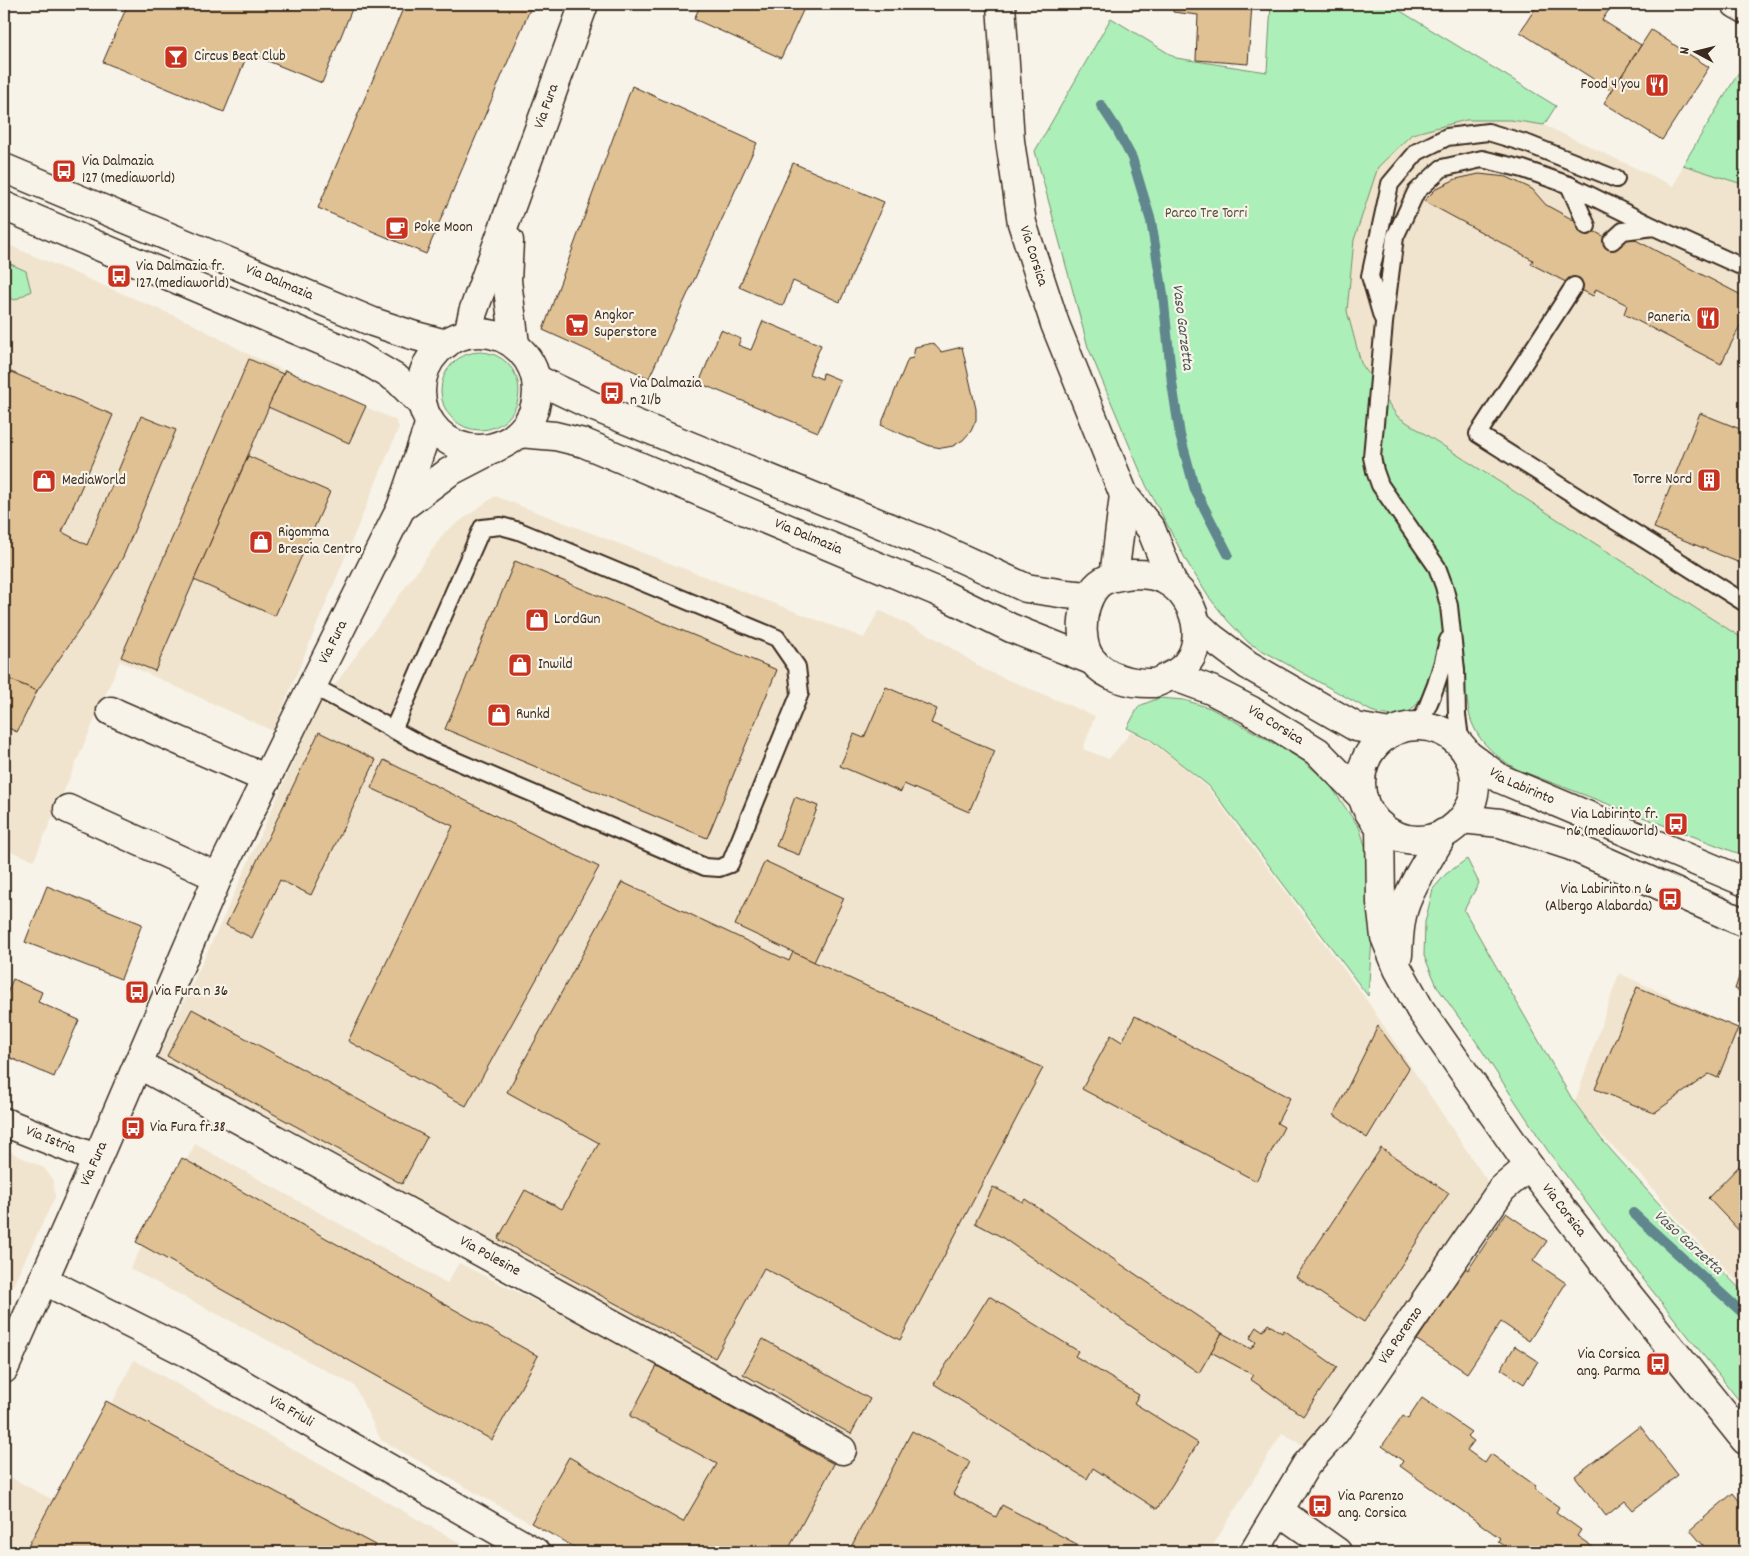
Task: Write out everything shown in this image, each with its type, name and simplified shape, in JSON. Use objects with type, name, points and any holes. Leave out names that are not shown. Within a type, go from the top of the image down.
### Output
[{"type":"main road","name":"Via Fura","points":[[457,339],[473,312],[511,210],[542,116],[584,4]]},
{"type":"main road","name":"Via Corsica","points":[[1001,4],[1010,141],[1022,223],[1055,324],[1124,495],[1151,529],[1173,584]]},
{"type":"main road","points":[[1736,4],[1745,9]]},
{"type":"main road","name":"Via Dalmazia","points":[[4,168],[373,322],[412,336],[457,339],[489,334],[515,344]]},
{"type":"main road","name":"Via Dalmazia","points":[[4,206],[358,356],[397,378],[426,413],[440,434],[454,444],[465,448],[490,448],[511,438],[555,436],[584,443],[936,592],[1011,628],[1091,660]]},
{"type":"main road","name":"Via Fura","points":[[511,210],[507,281],[515,344]]},
{"type":"main road","points":[[426,413],[421,388],[425,372],[436,351],[457,339]]},
{"type":"main road","points":[[511,438],[531,415],[535,402],[536,379],[528,359],[515,344]]},
{"type":"main road","points":[[536,379],[597,408],[937,547],[1026,588],[1088,596]]},
{"type":"main road","name":"Via Fura","points":[[4,1369],[97,1159],[218,877],[402,508],[426,413]]},
{"type":"main road","name":"Via Fura","points":[[402,508],[449,472],[511,438]]},
{"type":"main road","name":"Via Corsica","points":[[1124,495],[1114,576],[1148,574],[1164,578],[1186,597],[1195,614],[1197,624],[1192,655],[1183,668],[1173,676]]},
{"type":"main road","points":[[1114,576],[1101,582],[1088,596],[1084,612],[1083,637],[1091,660],[1119,678],[1134,682],[1156,683],[1173,676]]},
{"type":"main road","name":"Via Corsica","points":[[1197,624],[1212,638],[1248,665],[1356,727],[1390,733]]},
{"type":"main road","name":"Via Corsica","points":[[1173,676],[1211,690],[1250,710],[1318,752],[1363,798]]},
{"type":"main road","points":[[111,711],[267,779]]},
{"type":"main road","name":"Via Corsica","points":[[1453,826],[1424,840],[1396,835],[1380,825],[1367,808],[1363,798],[1361,779],[1366,761],[1376,744],[1390,733],[1408,726],[1437,729],[1446,733],[1464,750]]},
{"type":"main road","points":[[1398,969],[1399,932],[1405,905],[1426,862],[1453,826],[1468,810],[1475,788],[1472,765],[1464,750]]},
{"type":"main road","name":"Via Labirinto","points":[[1464,750],[1501,779],[1745,882]]},
{"type":"main road","points":[[68,809],[218,877]]},
{"type":"main road","points":[[1453,826],[1500,822],[1571,846],[1745,923]]},
{"type":"main road","name":"Via Corsica","points":[[1380,825],[1380,903],[1385,937],[1398,969],[1420,1009],[1529,1166],[1630,1297],[1745,1440]]},
{"type":"main road","name":"Via Polesine","points":[[138,1064],[842,1450]]},
{"type":"main road","name":"Via Istria","points":[[4,1122],[97,1159]]},
{"type":"main road","name":"Via Parenzo","points":[[1254,1552],[1306,1465],[1335,1432],[1502,1189],[1529,1166]]},
{"type":"main road","name":"Via Friuli","points":[[43,1280],[190,1354],[535,1552]]},
{"type":"main road","points":[[1279,1511],[1337,1552]]},
{"type":"lane","points":[[1384,323],[1370,276],[1390,184],[1417,152],[1447,137],[1488,132],[1528,144],[1616,179]]},
{"type":"lane","points":[[1464,750],[1457,715],[1456,670],[1449,606],[1437,567],[1380,485],[1375,472],[1372,442],[1395,237],[1416,192],[1442,168],[1482,159],[1522,169],[1569,185],[1654,227],[1745,268]]},
{"type":"lane","points":[[1569,185],[1587,226]]},
{"type":"lane","points":[[1612,241],[1623,231],[1654,227]]},
{"type":"lane","points":[[1574,286],[1478,434],[1745,603]]},
{"type":"lane","points":[[312,686],[350,705],[393,730],[433,751],[704,867],[719,868],[730,864],[800,693],[796,667],[777,638],[519,531],[501,526],[482,528],[393,730]]},
{"type":"lane","points":[[1418,726],[1427,710],[1442,666],[1451,625]]},
{"type":"shaded area","points":[[1466,120],[1511,120],[1544,125],[1674,186],[1683,165],[1745,185],[1745,640],[1396,416],[1361,363],[1347,311],[1354,240],[1378,167],[1412,134]]},
{"type":"shaded area","points":[[4,243],[189,322],[252,356],[395,420],[399,427],[273,731],[120,661],[34,860],[4,849]]},
{"type":"shaded area","points":[[495,496],[864,638],[879,610],[939,640],[985,670],[1095,716],[1083,749],[1109,759],[1131,732],[1150,741],[1208,788],[1363,995],[1495,1193],[1319,1454],[1282,1433],[1209,1552],[582,1552],[381,1440],[354,1385],[130,1269],[195,1144],[447,1283],[459,1263],[846,1456],[154,1065],[219,927],[316,711],[445,532]]},
{"type":"shaded area","points":[[1619,973],[1745,1032],[1745,1289],[1684,1227],[1644,1178],[1593,1127],[1575,1102]]},
{"type":"shaded area","points":[[4,1149],[44,1168],[53,1180],[55,1197],[4,1304]]},
{"type":"shaded area","points":[[134,1360],[476,1552],[4,1552],[4,1474],[61,1504]]},
{"type":"green space","name":"Parco Tre Torri","points":[[1271,4],[1389,4],[1556,106],[1544,125],[1511,120],[1466,120],[1412,134],[1378,167],[1354,240],[1347,311],[1361,363],[1397,416],[1745,640],[1745,856],[1516,769],[1497,756],[1476,732],[1469,712],[1467,698],[1426,685],[1417,704],[1406,713],[1391,716],[1371,711],[1249,643],[1208,596],[1187,562],[1146,485],[1088,347],[1035,151],[1111,18],[1176,58],[1267,72]]},
{"type":"green space","points":[[1745,62],[1745,185],[1683,165]]},
{"type":"green space","points":[[4,261],[26,271],[31,291],[15,300],[4,295]]},
{"type":"green space","points":[[480,352],[495,355],[508,363],[516,376],[519,391],[516,406],[508,419],[495,427],[480,430],[465,427],[452,419],[444,406],[441,391],[444,376],[452,363],[465,355]]},
{"type":"green space","points":[[1159,698],[1184,700],[1210,708],[1302,760],[1328,782],[1360,829],[1369,859],[1374,911],[1368,996],[1209,786],[1151,740],[1127,728],[1139,706]]},
{"type":"green space","points":[[1467,859],[1479,883],[1464,910],[1572,1099],[1602,1140],[1687,1235],[1745,1294],[1745,1408],[1643,1279],[1548,1151],[1475,1040],[1438,988],[1424,956],[1425,922],[1433,889],[1446,874]]},
{"type":"building","name":"Circus Beat Club","points":[[128,4],[354,4],[322,83],[248,53],[224,112],[103,62]]},
{"type":"building","points":[[405,4],[524,4],[531,7],[426,254],[318,208]]},
{"type":"building","points":[[701,4],[754,4],[761,7],[762,4],[806,4],[781,58],[694,19]]},
{"type":"building","points":[[1173,4],[1252,4],[1248,64],[1196,60],[1198,15],[1173,12]]},
{"type":"building","points":[[1538,4],[1613,4],[1602,20],[1641,45],[1612,91],[1520,32]]},
{"type":"building","points":[[1651,30],[1709,67],[1662,140],[1604,103]]},
{"type":"building","points":[[632,86],[757,143],[649,378],[543,330]]},
{"type":"building","points":[[793,163],[884,202],[840,302],[793,281],[783,306],[739,287]]},
{"type":"building","points":[[1479,174],[1507,177],[1532,189],[1546,205],[1612,241],[1624,234],[1745,297],[1745,316],[1721,364],[1624,314],[1627,305],[1596,289],[1593,296],[1531,264],[1533,260],[1424,201],[1437,188],[1456,179]]},
{"type":"building","points":[[763,321],[821,345],[809,374],[822,379],[823,373],[840,380],[818,432],[699,383],[721,330],[741,339],[738,345],[751,350]]},
{"type":"building","points":[[933,343],[941,352],[962,347],[976,409],[976,420],[971,431],[963,440],[953,446],[942,448],[930,446],[881,425],[908,359],[913,358],[915,347]]},
{"type":"building","points":[[249,359],[283,374],[155,671],[121,657]]},
{"type":"building","name":"MediaWorld","points":[[4,369],[113,415],[62,532],[87,545],[141,416],[176,430],[123,557],[93,610],[37,691],[4,677]]},
{"type":"building","points":[[285,370],[366,406],[349,443],[268,407]]},
{"type":"building","name":"Torre Nord","points":[[1700,413],[1745,431],[1745,565],[1654,528]]},
{"type":"building","points":[[248,456],[330,492],[275,616],[194,580]]},
{"type":"building","points":[[515,561],[777,670],[707,838],[445,729]]},
{"type":"building","points":[[4,677],[37,691],[17,732],[4,726]]},
{"type":"building","points":[[886,687],[937,709],[931,723],[995,751],[969,812],[904,784],[901,792],[840,766],[854,734],[864,738]]},
{"type":"building","points":[[319,732],[376,760],[311,895],[280,880],[252,938],[226,925]]},
{"type":"building","points":[[384,760],[599,867],[466,1106],[348,1041],[453,826],[371,788]]},
{"type":"building","points":[[795,797],[818,806],[799,855],[776,846]]},
{"type":"building","points":[[765,861],[844,898],[814,962],[735,925]]},
{"type":"building","points":[[622,882],[789,961],[793,952],[1043,1068],[900,1340],[764,1268],[715,1358],[498,1239],[525,1190],[562,1209],[599,1143],[507,1092]]},
{"type":"building","points":[[47,886],[142,924],[121,979],[25,942]]},
{"type":"building","points":[[1745,959],[1745,993],[1735,989]]},
{"type":"building","points":[[13,979],[42,992],[38,1002],[79,1020],[54,1077],[4,1055],[4,1000]]},
{"type":"building","points":[[1637,987],[1738,1028],[1718,1078],[1709,1074],[1654,1113],[1595,1089]]},
{"type":"building","points":[[192,1009],[427,1137],[402,1184],[167,1056]]},
{"type":"building","points":[[1135,1016],[1290,1098],[1277,1123],[1284,1127],[1256,1181],[1082,1089],[1111,1035],[1122,1042]]},
{"type":"building","points":[[1378,1026],[1409,1068],[1367,1138],[1334,1115]]},
{"type":"building","points":[[1381,1148],[1449,1193],[1364,1322],[1296,1277]]},
{"type":"building","points":[[182,1158],[538,1356],[492,1440],[136,1242]]},
{"type":"building","points":[[1745,1160],[1745,1237],[1708,1198]]},
{"type":"building","points":[[993,1187],[1023,1202],[1025,1199],[1222,1333],[1199,1373],[1000,1236],[975,1223]]},
{"type":"building","points":[[1506,1213],[1547,1241],[1533,1261],[1566,1283],[1529,1341],[1501,1322],[1467,1373],[1417,1340],[1465,1268],[1468,1270]]},
{"type":"building","points":[[989,1296],[1078,1351],[1075,1356],[1139,1395],[1134,1403],[1198,1443],[1157,1509],[1093,1468],[1087,1479],[934,1384]]},
{"type":"building","points":[[1268,1324],[1282,1333],[1284,1330],[1337,1367],[1303,1416],[1250,1379],[1253,1375],[1211,1352],[1222,1333],[1251,1349],[1256,1342],[1250,1338],[1257,1327],[1263,1331]]},
{"type":"building","points":[[763,1339],[870,1399],[851,1434],[743,1374]]},
{"type":"building","points":[[1515,1346],[1538,1361],[1524,1384],[1501,1369]]},
{"type":"building","points":[[657,1366],[834,1464],[787,1552],[583,1552],[531,1523],[569,1457],[683,1522],[717,1464],[630,1416]]},
{"type":"building","points":[[1422,1398],[1471,1432],[1467,1436],[1474,1441],[1467,1450],[1485,1463],[1491,1454],[1536,1486],[1534,1489],[1559,1507],[1556,1512],[1581,1530],[1577,1536],[1600,1552],[1514,1552],[1498,1541],[1500,1538],[1400,1466],[1403,1461],[1382,1446],[1403,1416],[1408,1419]]},
{"type":"building","points":[[106,1401],[375,1545],[371,1552],[25,1552]]},
{"type":"building","points":[[1640,1426],[1678,1475],[1633,1510],[1625,1501],[1606,1516],[1575,1476]]},
{"type":"building","points":[[912,1431],[970,1462],[953,1494],[996,1517],[1002,1505],[1092,1552],[860,1552],[851,1547]]},
{"type":"building","points":[[1733,1493],[1745,1508],[1745,1552],[1709,1552],[1690,1530]]},
{"type":"waterway","name":"Vaso Garzetta","points":[[1101,105],[1132,158],[1151,221],[1163,294],[1172,383],[1180,435],[1195,490],[1228,554]]},
{"type":"waterway","name":"Vaso Garzetta","points":[[1633,1213],[1745,1315]]},
{"type":"place","name":"Circus Beat Club","points":[[176,57]]},
{"type":"place","name":"Food 4 you","points":[[1657,85]]},
{"type":"place","name":"Via Dalmazia 127 (mediaworld)","points":[[64,171]]},
{"type":"place","name":"Poke Moon","points":[[397,228]]},
{"type":"place","name":"Via Dalmazia fr. 127 (mediaworld)","points":[[119,276]]},
{"type":"place","name":"Paneria","points":[[1708,318]]},
{"type":"place","name":"Angkor Superstore","points":[[577,325]]},
{"type":"place","name":"Via Dalmazia n 21/b","points":[[612,393]]},
{"type":"place","name":"Torre Nord","points":[[1709,480]]},
{"type":"place","name":"MediaWorld","points":[[44,481]]},
{"type":"place","name":"Rigomma Brescia Centro","points":[[261,542]]},
{"type":"place","name":"LordGun","points":[[537,620]]},
{"type":"place","name":"Inwild","points":[[520,665]]},
{"type":"place","name":"Runkd","points":[[499,715]]},
{"type":"place","name":"Via Labirinto fr. n6 (mediaworld)","points":[[1676,824]]},
{"type":"place","name":"Via Labirinto n 6 (Albergo Alabarda)","points":[[1670,899]]},
{"type":"place","name":"Via Fura n 36","points":[[137,992]]},
{"type":"place","name":"Via Fura fr.38","points":[[133,1128]]},
{"type":"place","name":"Via Corsica ang. Parma","points":[[1658,1364]]},
{"type":"place","name":"Via Parenzo ang. Corsica","points":[[1320,1506]]}]
